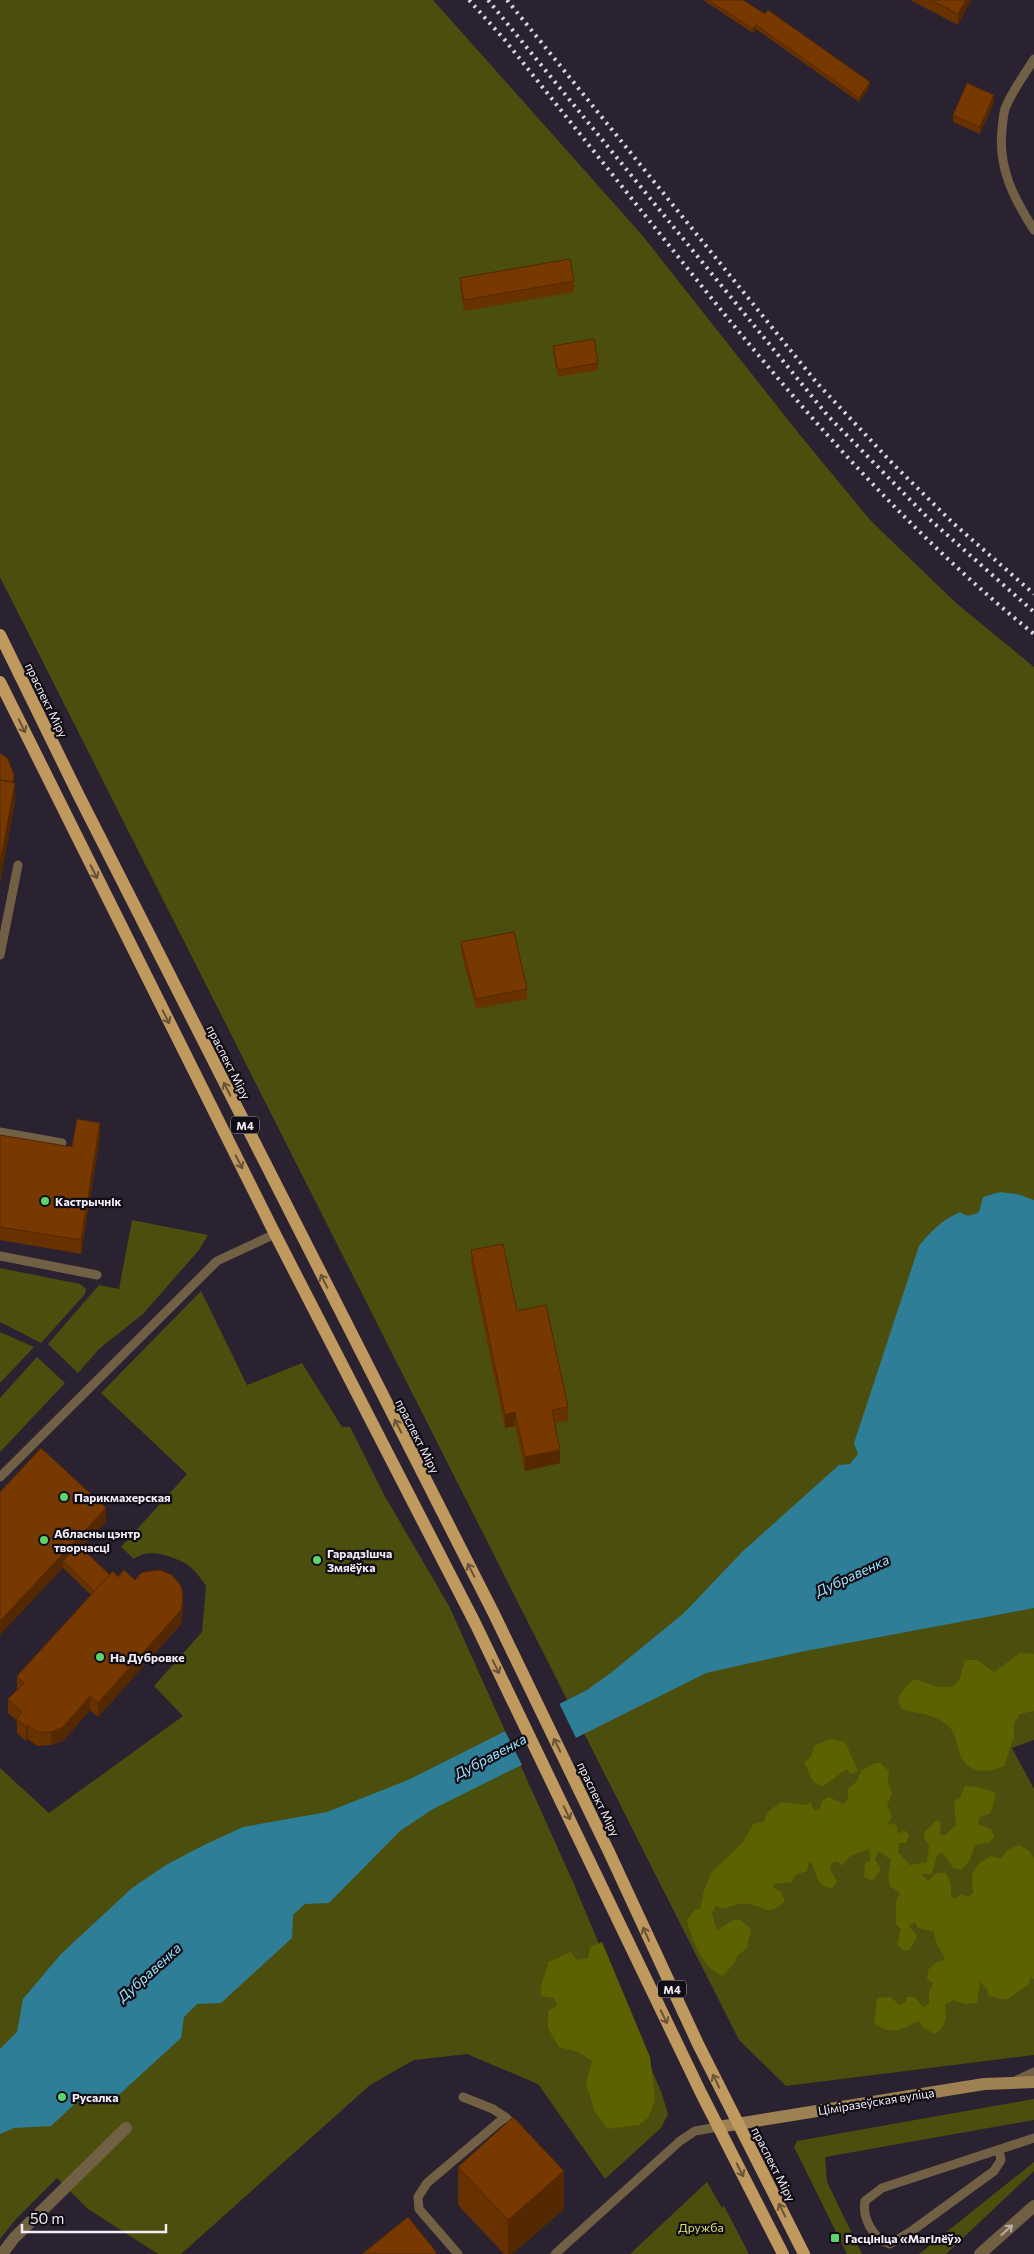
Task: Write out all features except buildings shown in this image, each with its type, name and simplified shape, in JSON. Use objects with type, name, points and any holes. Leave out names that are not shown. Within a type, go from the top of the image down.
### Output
[{"type":"main road","name":"праспект Міру","points":[[0,635],[82,803],[494,1614],[609,1852],[670,1986],[804,2254]]},
{"type":"main road","name":"М4","points":[[0,682],[275,1234],[475,1623],[718,2127],[783,2254]]},
{"type":"main road","name":"Ціміразеўская вуліца","points":[[718,2127],[984,2084],[1034,2082]]},
{"type":"street","points":[[2,2254],[14,2238],[126,2128]]},
{"type":"street","points":[[980,2254],[1034,2206]]},
{"type":"lane","points":[[1034,59],[1005,110],[1001,142],[1001,158],[1008,180],[1017,203],[1034,230]]},
{"type":"lane","points":[[0,955],[18,865]]},
{"type":"lane","points":[[0,1132],[62,1143]]},
{"type":"lane","points":[[0,1477],[217,1261],[275,1234]]},
{"type":"lane","points":[[0,1256],[97,1275]]},
{"type":"lane","points":[[1014,2082],[1034,2072]]},
{"type":"lane","points":[[463,2097],[493,2109],[526,2136]]},
{"type":"lane","points":[[458,2254],[419,2209],[418,2196],[426,2183],[505,2117]]},
{"type":"lane","points":[[556,2254],[680,2141],[695,2131],[718,2127]]},
{"type":"lane","points":[[999,2150],[1001,2160],[994,2171],[905,2235],[890,2244],[880,2241],[870,2228],[864,2209],[865,2201],[882,2188],[1034,2138]]},
{"type":"green space","points":[[0,0],[433,0],[642,235],[800,435],[871,521],[956,603],[1034,667],[1034,1740],[1012,1748],[1034,1789],[1034,2055],[786,2086],[739,2040],[0,577]]},
{"type":"green space","points":[[132,1220],[208,1235],[199,1250],[143,1314],[99,1349],[78,1373],[48,1344],[99,1285],[119,1289]]},
{"type":"green space","points":[[0,1268],[80,1284],[86,1289],[85,1294],[41,1343],[0,1322]]},
{"type":"green space","points":[[201,1291],[247,1385],[302,1363],[342,1427],[350,1427],[383,1493],[449,1606],[573,1882],[662,2094],[668,2114],[661,2128],[605,2179],[538,2084],[467,2054],[414,2060],[370,2085],[181,2254],[158,2254],[88,2209],[57,2178],[16,2219],[0,2239],[0,1768],[49,1813],[183,1716],[154,1686],[202,1632],[206,1586],[193,1569],[182,1562],[168,1556],[153,1553],[140,1555],[134,1559],[121,1547],[187,1474],[101,1393]]},
{"type":"green space","points":[[0,1332],[34,1347],[0,1383]]},
{"type":"green space","points":[[37,1357],[65,1383],[0,1452],[0,1398]]},
{"type":"green space","points":[[1034,2099],[1034,2120],[825,2157],[827,2182],[862,2254],[847,2254],[794,2147],[797,2141]]},
{"type":"green space","points":[[1034,2162],[1034,2171],[946,2254],[919,2254]]},
{"type":"green space","name":"Дружба","points":[[707,2182],[722,2208],[724,2206],[749,2254],[630,2254]]},
{"type":"shaded area","points":[[1020,1653],[1034,1654],[1034,1711],[1020,1714],[1014,1723],[1014,1737],[1004,1766],[988,1771],[973,1769],[964,1762],[953,1733],[946,1724],[928,1715],[901,1709],[898,1699],[906,1686],[915,1679],[938,1687],[952,1687],[959,1681],[965,1660],[977,1660],[994,1672]]},
{"type":"shaded area","points":[[830,1739],[845,1742],[858,1771],[851,1774],[847,1769],[822,1787],[813,1781],[804,1762],[811,1757],[814,1746]]},
{"type":"shaded area","points":[[875,1763],[880,1763],[889,1771],[888,1784],[892,1793],[887,1806],[892,1817],[887,1825],[892,1823],[897,1826],[898,1834],[904,1830],[909,1835],[906,1843],[899,1843],[898,1852],[910,1865],[927,1862],[929,1845],[924,1838],[925,1831],[937,1820],[941,1823],[940,1834],[945,1835],[956,1825],[954,1801],[960,1798],[965,1786],[978,1787],[996,1793],[991,1813],[979,1817],[978,1824],[991,1829],[994,1837],[989,1843],[975,1845],[970,1860],[961,1870],[953,1868],[942,1852],[937,1856],[932,1874],[922,1874],[928,1881],[936,1873],[946,1873],[951,1884],[951,1896],[955,1899],[961,1894],[968,1897],[973,1893],[972,1880],[974,1870],[980,1863],[991,1856],[1001,1859],[1007,1850],[1019,1845],[1029,1851],[1034,1858],[1034,1979],[1030,1978],[1029,1984],[1006,2000],[988,1996],[987,1989],[980,1982],[977,2003],[964,2004],[954,2000],[945,2004],[944,2024],[935,2034],[922,2027],[919,2021],[892,2031],[886,2030],[874,2023],[877,1998],[891,1997],[899,2005],[905,2002],[907,1997],[915,1997],[923,2007],[929,2004],[929,1992],[933,1983],[927,1979],[928,1970],[934,1964],[945,1959],[936,1942],[934,1932],[918,1928],[915,1922],[909,1926],[917,1936],[910,1950],[903,1951],[897,1944],[901,1929],[896,1924],[896,1902],[900,1893],[890,1886],[888,1878],[891,1860],[879,1851],[875,1859],[881,1869],[873,1881],[864,1877],[865,1863],[871,1860],[869,1849],[849,1857],[842,1866],[838,1861],[832,1863],[830,1869],[837,1882],[832,1888],[822,1885],[809,1861],[807,1871],[795,1875],[792,1882],[774,1884],[773,1887],[781,1892],[785,1901],[775,1909],[768,1910],[746,1904],[723,1909],[715,1906],[712,1914],[717,1930],[733,1920],[740,1920],[751,1929],[747,1948],[737,1956],[735,1962],[723,1976],[716,1973],[704,1961],[691,1936],[687,1920],[695,1910],[700,1909],[704,1890],[712,1872],[743,1842],[753,1824],[763,1822],[768,1812],[781,1802],[806,1805],[811,1802],[814,1811],[820,1808],[822,1801],[829,1797],[843,1804],[848,1799],[848,1789],[857,1781],[861,1771]]},
{"type":"shaded area","points":[[602,1942],[650,2057],[655,2100],[648,2118],[639,2125],[607,2129],[595,2112],[586,2083],[592,2061],[578,2052],[559,2047],[548,2028],[548,2011],[557,2005],[554,1998],[541,1996],[542,1983],[548,1962],[571,1952],[577,1960],[588,1958],[590,1947]]},
{"type":"water","name":"Дубравенка","points":[[1000,1192],[1017,1194],[1034,1200],[1034,1608],[800,1652],[706,1673],[433,1809],[400,1831],[329,1903],[305,1904],[293,1915],[292,1938],[221,2003],[197,2004],[184,2017],[181,2038],[111,2102],[79,2100],[51,2126],[14,2128],[0,2134],[0,2049],[17,2032],[23,1999],[61,1954],[132,1888],[166,1865],[243,1827],[327,1812],[408,1780],[587,1690],[684,1613],[742,1552],[839,1465],[850,1464],[858,1454],[854,1443],[919,1246],[942,1222],[960,1212],[969,1215],[979,1212],[983,1197]]},
{"type":"pier","points":[[558,1701],[577,1740],[523,1767],[504,1729]]},
{"type":"railway","points":[[469,0],[504,39],[713,301],[842,452],[935,546],[983,591],[1034,634]]},
{"type":"railway","points":[[488,0],[828,416],[927,517],[1034,612]]},
{"type":"railway","points":[[507,0],[817,383],[893,464],[953,523],[1034,594]]},
{"type":"place","name":"Кастрычнік","points":[[45,1201]]},
{"type":"place","name":"Парикмахерская","points":[[64,1497]]},
{"type":"place","name":"Абласны цэнтр творчасці","points":[[44,1540]]},
{"type":"place","name":"Гарадзішча Змяёўка","points":[[317,1560]]},
{"type":"place","name":"На Дубровке","points":[[100,1657]]},
{"type":"place","name":"Русалка","points":[[62,2097]]},
{"type":"place","name":"Гасцініца «Магілёў»","points":[[835,2238]]}]
